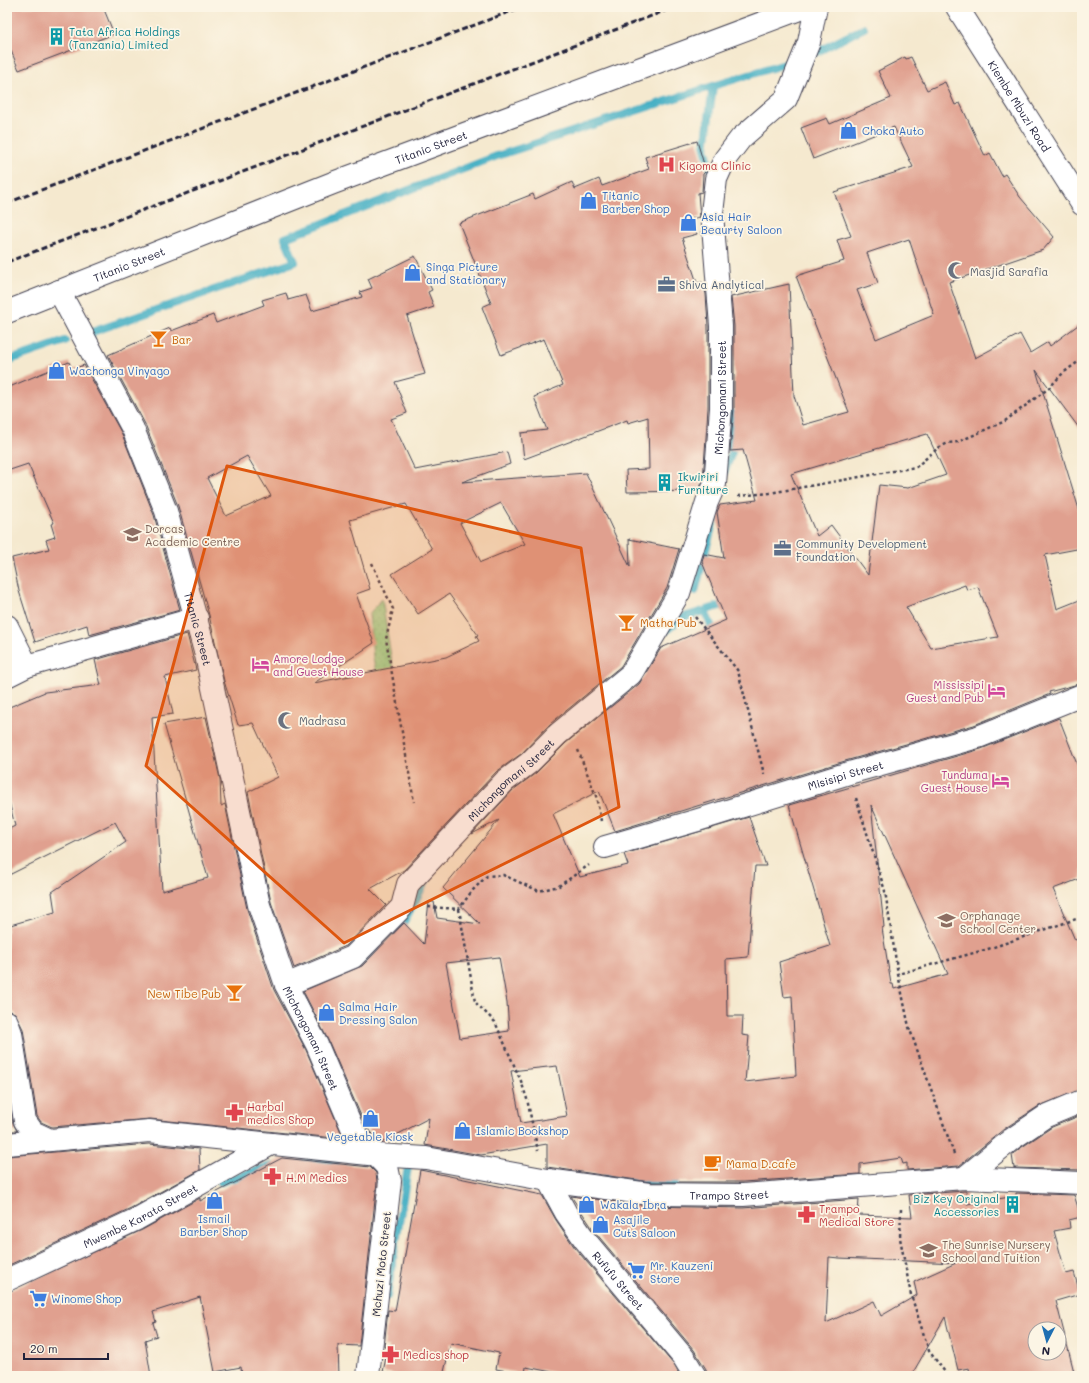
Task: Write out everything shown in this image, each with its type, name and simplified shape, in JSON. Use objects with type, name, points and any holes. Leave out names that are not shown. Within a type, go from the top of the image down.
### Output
[{"type":"street","name":"Titanic Street","points":[[7,312],[334,183],[805,7]]},
{"type":"street","name":"Michongomani Street","points":[[378,1155],[354,1132],[317,1045],[286,985],[353,957],[402,907],[408,884],[505,781],[529,763],[558,734],[631,674],[679,593],[707,502],[715,484],[721,408],[721,326],[712,213],[716,179],[725,159],[741,138],[786,99],[809,42],[816,7]]},
{"type":"street","name":"Kiembe Mbuzi Road","points":[[957,7],[1082,204]]},
{"type":"street","name":"Titanic Street","points":[[59,291],[133,429],[166,511],[197,618],[237,793],[260,905],[286,985]]},
{"type":"street","points":[[7,676],[27,666],[197,618]]},
{"type":"street","points":[[7,626],[27,666]]},
{"type":"street","name":"Misisipi Street","points":[[605,847],[849,773],[978,737],[1082,695]]},
{"type":"street","points":[[7,1022],[11,1034],[25,1121],[33,1132],[50,1140]]},
{"type":"street","points":[[964,1178],[1012,1139],[1046,1116],[1082,1101]]},
{"type":"street","points":[[7,1144],[149,1131],[378,1155]]},
{"type":"street","name":"Mwembe Karata Street","points":[[7,1280],[137,1219],[271,1144]]},
{"type":"street","name":"Trampo Street","points":[[378,1155],[426,1158],[548,1180],[649,1194],[743,1195],[964,1178],[1082,1183]]},
{"type":"street","name":"Mchuzi Moto Street","points":[[368,1376],[390,1181],[387,1167],[378,1155]]},
{"type":"street","name":"Rufufu Street","points":[[548,1180],[566,1214],[585,1240],[684,1358],[695,1376]]},
{"type":"path","points":[[707,502],[712,498],[770,493],[916,467],[938,448],[948,443],[958,442],[1005,421],[1049,388],[1062,373],[1082,359]]},
{"type":"path","points":[[372,563],[393,609],[386,639],[414,802]]},
{"type":"path","points":[[679,593],[699,623],[738,671],[770,798]]},
{"type":"path","points":[[548,1180],[542,1171],[528,1100],[521,1081],[494,1022],[475,1002],[459,909],[472,891],[487,876],[503,875],[539,891],[559,886],[586,868],[605,847],[596,796],[580,752],[568,739],[558,734]]},
{"type":"path","points":[[849,773],[885,891],[898,974],[909,1027],[951,1142],[959,1170],[964,1178]]},
{"type":"path","points":[[402,907],[459,909]]},
{"type":"path","points":[[898,974],[988,949],[1082,917]]},
{"type":"path","points":[[901,1207],[900,1238],[911,1295],[929,1351],[948,1376]]},
{"type":"highlighted area","points":[[227,466],[581,548],[619,807],[344,943],[146,766]]},
{"type":"green space","points":[[382,599],[393,669],[380,691],[373,658],[369,614]]},
{"type":"building","name":"Tata Africa Holdings (Tanzania) Limited","points":[[7,7],[103,7],[114,34],[19,70],[7,41]]},
{"type":"building","points":[[905,57],[906,59],[911,57],[927,90],[945,82],[955,105],[960,103],[985,156],[990,153],[1002,176],[1005,174],[1020,197],[1054,237],[1043,250],[949,282],[975,358],[1020,334],[1030,353],[1048,342],[1050,346],[1082,322],[1082,432],[1036,370],[1082,519],[1082,548],[1045,555],[1057,609],[1082,599],[1082,683],[1049,692],[1050,694],[974,725],[845,761],[615,831],[599,791],[553,814],[580,877],[628,865],[624,854],[749,817],[766,866],[755,866],[748,957],[726,959],[727,1016],[743,1016],[742,1035],[749,1036],[745,1082],[796,1076],[792,996],[784,997],[779,962],[830,946],[789,805],[981,749],[1059,718],[1082,777],[1082,878],[1053,889],[1075,940],[1082,937],[1082,1089],[1039,1106],[1004,1129],[959,1166],[907,1170],[907,1163],[903,1164],[901,1158],[860,1164],[860,1174],[743,1182],[650,1182],[547,1167],[547,1144],[481,1155],[425,1145],[429,1118],[381,1143],[365,1125],[328,1040],[303,991],[362,966],[404,923],[424,944],[429,902],[434,902],[437,918],[480,924],[443,888],[499,820],[472,834],[513,790],[536,773],[566,743],[639,684],[661,648],[726,620],[702,562],[704,554],[724,558],[717,512],[720,505],[757,500],[743,450],[730,451],[734,408],[734,326],[731,297],[789,284],[794,396],[803,425],[849,412],[796,276],[844,261],[837,240],[851,236],[834,192],[913,167],[894,127],[813,159],[801,128],[827,118],[830,124],[891,98],[878,71]],"holes":[[[909,239],[934,315],[876,339],[857,290],[878,283],[867,253]],[[927,434],[946,475],[908,488],[879,485],[868,575],[831,525],[817,536],[791,474]],[[965,585],[967,590],[978,587],[998,637],[931,648],[906,607]],[[871,805],[948,974],[894,989],[893,984],[891,984],[882,928],[884,927]],[[499,957],[507,1002],[509,1031],[460,1038],[446,963]],[[557,1066],[567,1116],[521,1123],[511,1071]]]},
{"type":"building","points":[[697,141],[706,171],[703,174],[702,192],[698,193],[700,217],[691,219],[697,234],[682,238],[697,283],[702,282],[706,294],[708,326],[708,408],[703,481],[698,491],[627,492],[626,470],[649,469],[648,417],[628,423],[627,420],[524,459],[521,433],[547,430],[534,397],[563,385],[544,339],[501,355],[482,307],[491,303],[459,223],[533,194],[535,199],[572,182],[575,189],[599,179],[602,186],[649,169],[645,157]]},
{"type":"building","points":[[415,256],[432,290],[428,292],[434,307],[407,316],[425,374],[395,382],[407,413],[391,419],[415,470],[507,452],[510,464],[462,482],[586,473],[630,567],[629,539],[679,549],[667,588],[621,666],[550,724],[521,754],[496,772],[404,870],[370,889],[386,905],[346,946],[294,968],[271,902],[248,792],[278,777],[253,723],[238,725],[224,681],[209,615],[178,506],[145,424],[108,355],[170,328],[171,331],[213,315],[216,323],[264,305],[262,300],[286,293],[288,300],[306,295],[312,311],[362,297],[360,292],[372,288],[368,279]],"holes":[[[247,456],[271,496],[226,516],[207,478]],[[501,503],[525,544],[481,562],[460,523]],[[406,504],[432,549],[392,574],[418,614],[449,594],[478,635],[476,636],[479,641],[446,657],[314,683],[374,643],[356,594],[370,589],[350,520]]]},
{"type":"building","points":[[69,362],[72,369],[84,365],[122,434],[154,515],[180,610],[89,635],[87,625],[35,642],[19,591],[12,558],[49,549],[46,540],[55,537],[51,524],[54,523],[28,464],[7,471],[7,388]]},
{"type":"building","points":[[187,634],[196,670],[165,677],[173,714],[152,717],[162,891],[208,878],[164,724],[206,717],[220,779],[221,806],[225,804],[247,909],[274,990],[306,1050],[344,1139],[150,1119],[52,1127],[41,1122],[37,1116],[23,1029],[15,1013],[7,1010],[7,926],[55,912],[52,892],[126,842],[115,822],[7,876],[7,830],[15,826],[7,793],[7,708],[45,692],[101,685],[95,660]]},
{"type":"building","points":[[7,1087],[13,1123],[17,1131],[7,1131]]},
{"type":"building","points":[[1079,1116],[1082,1131],[1082,1170],[1014,1168],[1012,1155],[1019,1149],[1052,1127]]},
{"type":"building","points":[[149,1144],[199,1149],[200,1170],[131,1208],[7,1266],[7,1156]]},
{"type":"building","points":[[282,1158],[370,1167],[376,1173],[377,1182],[359,1346],[338,1345],[339,1376],[242,1376],[241,1367],[215,1372],[200,1297],[153,1312],[156,1322],[153,1323],[157,1336],[145,1340],[151,1376],[7,1376],[7,1292],[142,1230],[200,1198],[200,1201]]},
{"type":"building","points":[[420,1170],[542,1195],[556,1220],[575,1248],[674,1365],[680,1376],[573,1376],[526,1367],[525,1374],[496,1369],[499,1353],[451,1343],[443,1376],[403,1376],[383,1372],[388,1347],[384,1347],[388,1310],[395,1311]]},
{"type":"building","points":[[966,1191],[967,1204],[1016,1196],[1016,1193],[1074,1195],[1081,1217],[1069,1220],[1070,1228],[1054,1231],[1066,1274],[1074,1272],[1080,1294],[1056,1301],[1061,1321],[1027,1321],[1027,1361],[1067,1361],[1067,1344],[1075,1376],[970,1376],[969,1368],[958,1370],[945,1317],[911,1376],[707,1376],[706,1369],[694,1350],[595,1232],[571,1196],[649,1206],[743,1208],[859,1199],[858,1215],[912,1217],[909,1195]],"holes":[[[829,1257],[956,1263],[914,1282],[917,1295],[881,1316],[874,1301],[826,1323]]]},
{"type":"waterway","points":[[815,53],[864,28]]},
{"type":"waterway","points":[[91,338],[89,333],[295,262],[285,238],[497,156],[795,61]]},
{"type":"waterway","points":[[711,169],[705,148],[713,86]]},
{"type":"waterway","points":[[7,361],[65,341]]},
{"type":"waterway","points":[[724,474],[732,452],[730,413]]},
{"type":"waterway","points":[[695,591],[714,519],[711,508]]},
{"type":"waterway","points":[[666,631],[681,618],[729,603]]},
{"type":"waterway","points":[[705,612],[716,636]]},
{"type":"waterway","points":[[397,934],[431,872]]},
{"type":"waterway","points":[[351,972],[378,951]]},
{"type":"waterway","points":[[304,1162],[337,1160]]},
{"type":"waterway","points":[[387,1296],[409,1161]]},
{"type":"waterway","points":[[221,1182],[271,1166]]},
{"type":"waterway","points":[[607,1177],[675,1184]]},
{"type":"railway","points":[[7,203],[522,7]]},
{"type":"railway","points":[[7,262],[675,7]]},
{"type":"place","name":"Tata Africa Holdings (Tanzania) Limited","points":[[56,37]]},
{"type":"place","name":"Choka Auto","points":[[849,130]]},
{"type":"place","name":"Kigoma Clinic","points":[[666,165]]},
{"type":"place","name":"Titanic Barber Shop","points":[[589,201]]},
{"type":"place","name":"Asia Hair Beaurty Saloon","points":[[688,222]]},
{"type":"place","name":"Masjid Sarafia","points":[[957,271]]},
{"type":"place","name":"Singa Picture and Stationary","points":[[413,272]]},
{"type":"place","name":"Shiva Analytical","points":[[666,284]]},
{"type":"place","name":"Bar","points":[[159,339]]},
{"type":"place","name":"Wachonga Vinyago","points":[[56,370]]},
{"type":"place","name":"Ikwiriri Furniture","points":[[665,482]]},
{"type":"place","name":"Dorcas Academic Centre","points":[[132,534]]},
{"type":"place","name":"Community Development Foundation","points":[[783,549]]},
{"type":"place","name":"Matha Pub","points":[[627,622]]},
{"type":"place","name":"Amore Lodge and Guest House","points":[[260,664]]},
{"type":"place","name":"Mississipi Guest and Pub","points":[[997,690]]},
{"type":"place","name":"Madrasa","points":[[286,720]]},
{"type":"place","name":"Tunduma Guest House","points":[[1001,780]]},
{"type":"place","name":"Orphanage School Center","points":[[947,921]]},
{"type":"place","name":"New Tibe Pub","points":[[234,993]]},
{"type":"place","name":"Salma Hair Dressing Salon","points":[[326,1012]]},
{"type":"place","name":"Harbal medics Shop","points":[[234,1112]]},
{"type":"place","name":"Vegetable Kiosk","points":[[370,1118]]},
{"type":"place","name":"Islamic Bookshop","points":[[463,1130]]},
{"type":"place","name":"Mama D.cafe","points":[[713,1163]]},
{"type":"place","name":"H.M Medics","points":[[273,1177]]},
{"type":"place","name":"Ismail Barber Shop","points":[[214,1200]]},
{"type":"place","name":"Wakala Ibra","points":[[587,1204]]},
{"type":"place","name":"Biz Key Original Accessories","points":[[1012,1204]]},
{"type":"place","name":"Trampo Medical Store","points":[[806,1214]]},
{"type":"place","name":"Asajile Cuts Saloon","points":[[600,1225]]},
{"type":"place","name":"The Sunrise Nursery School and Tuition","points":[[929,1250]]},
{"type":"place","name":"Mr. Kauzeni Store","points":[[637,1271]]},
{"type":"place","name":"Winome Shop","points":[[38,1298]]},
{"type":"place","name":"Medics shop","points":[[390,1354]]}]
